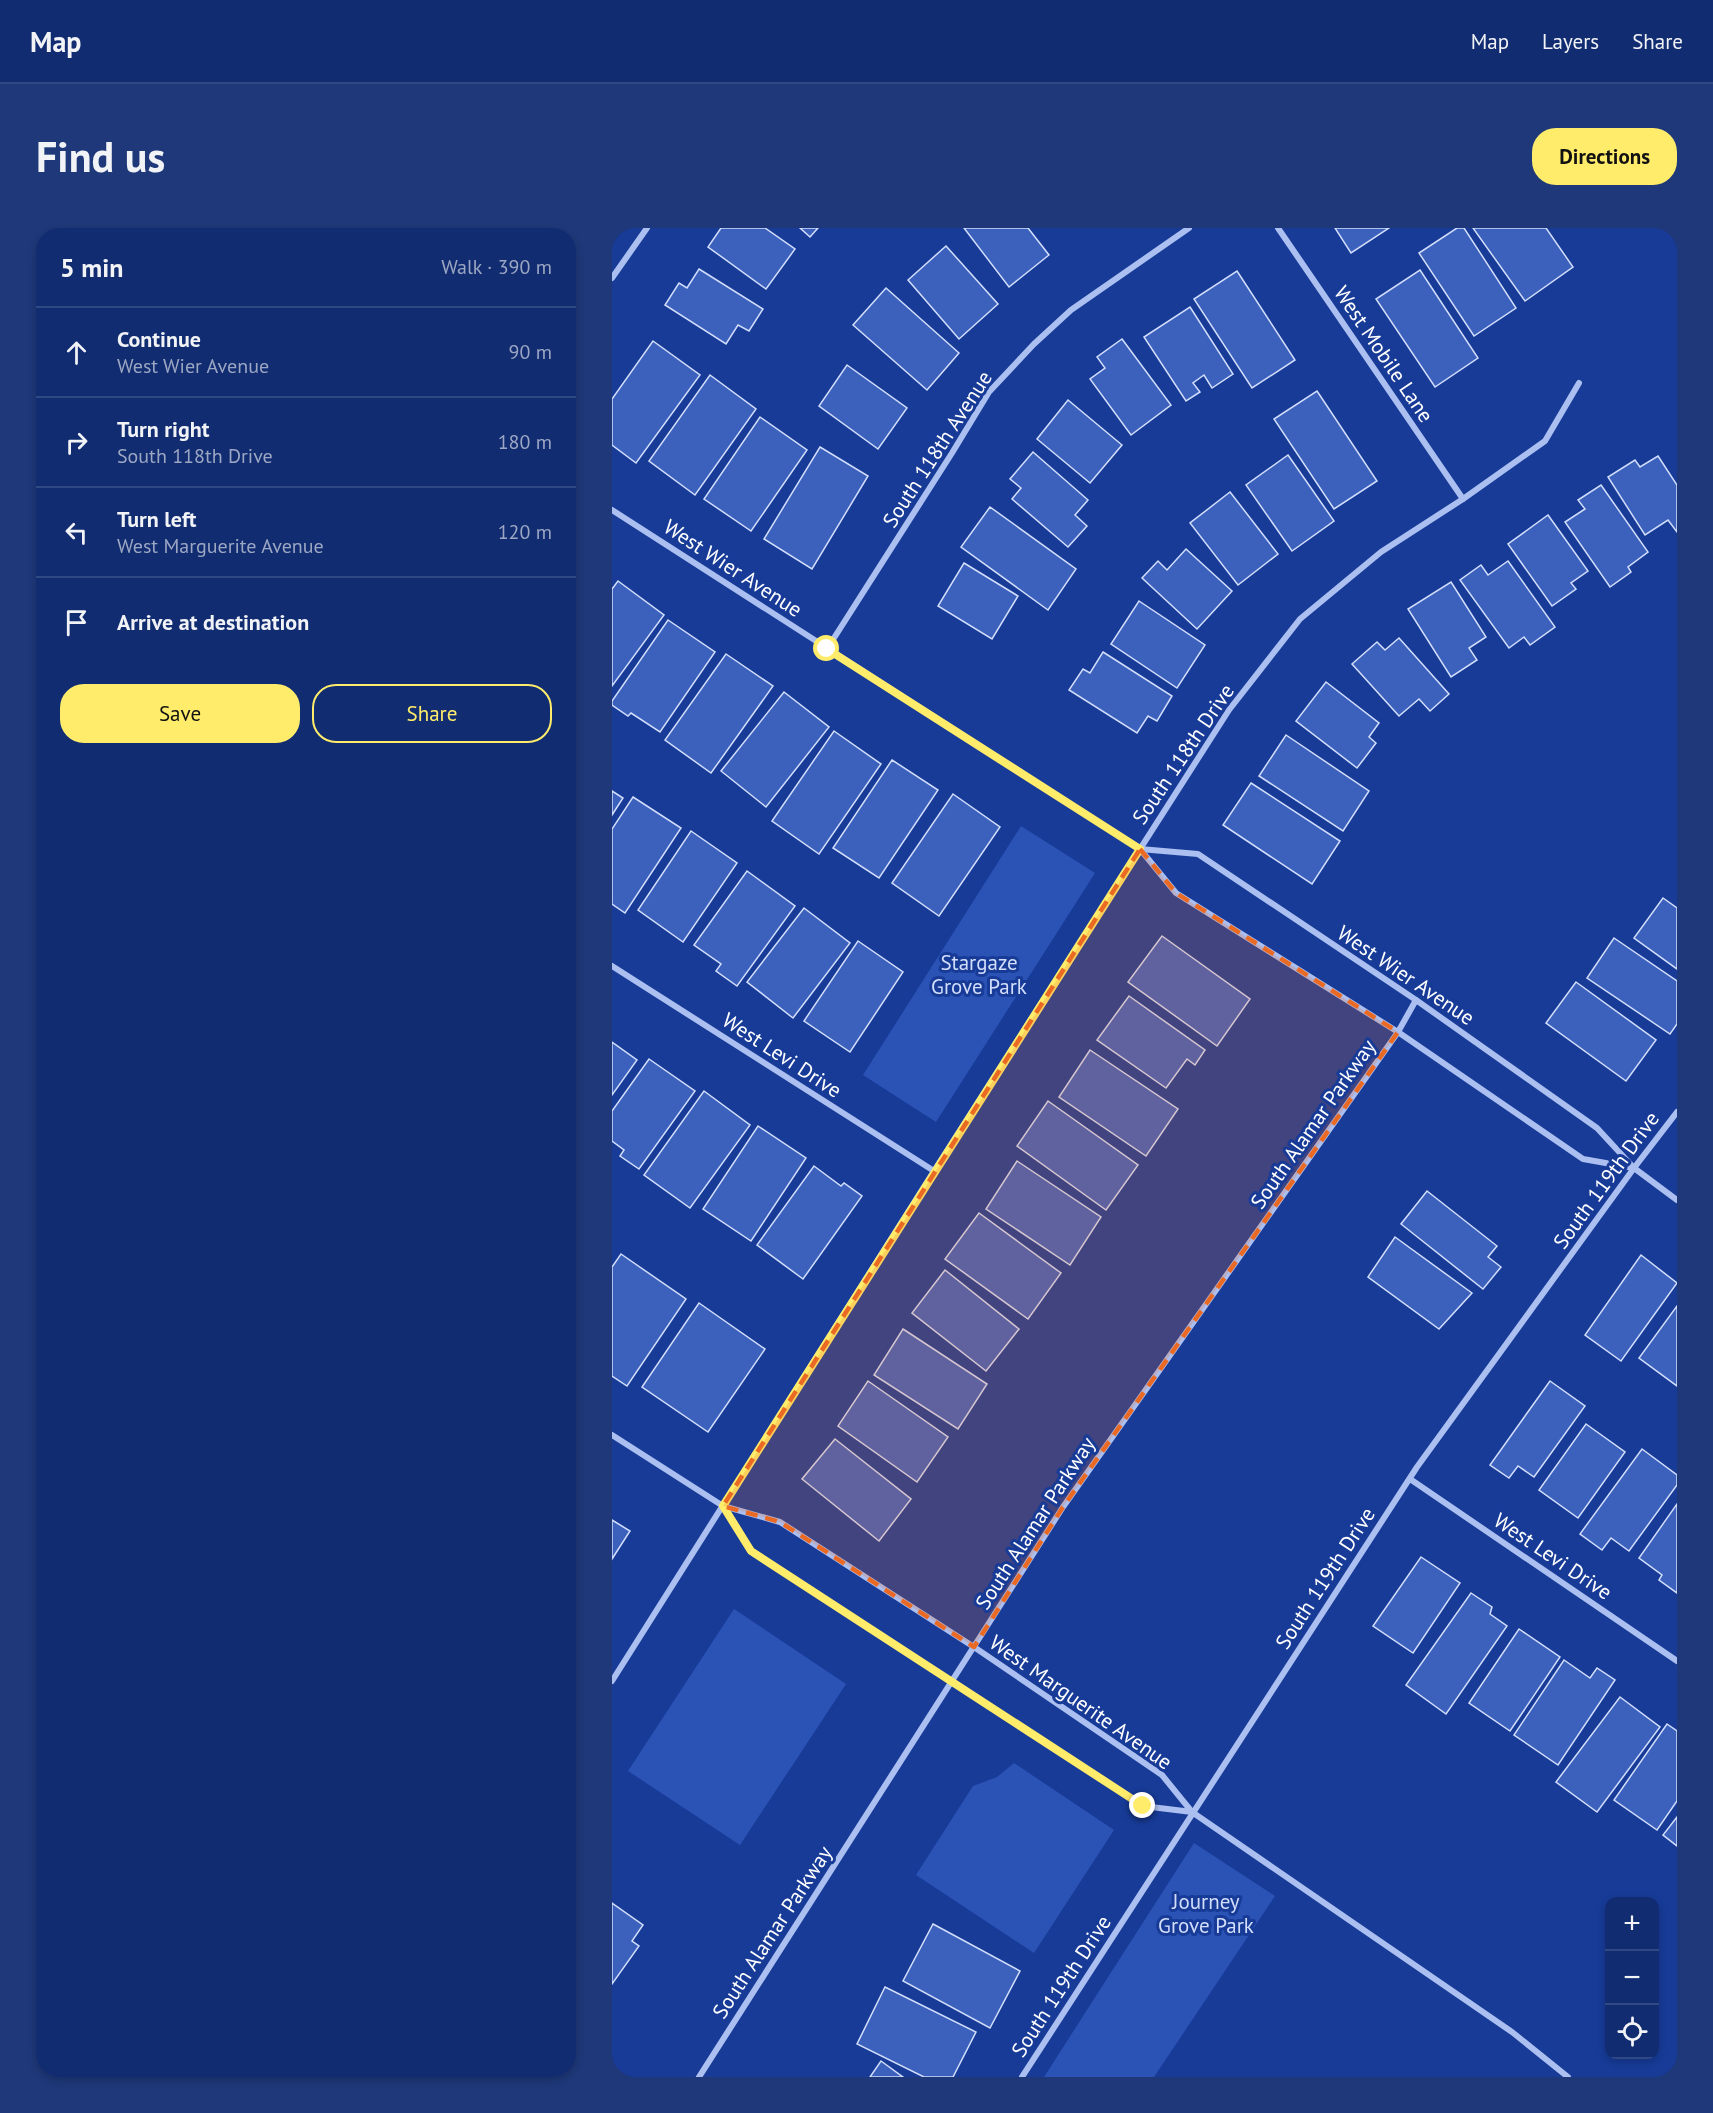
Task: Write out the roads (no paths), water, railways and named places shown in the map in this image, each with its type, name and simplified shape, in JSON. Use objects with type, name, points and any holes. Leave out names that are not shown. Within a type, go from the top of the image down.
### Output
[{"type":"street","points":[[612,278],[647,228]]},
{"type":"street","name":"South 118th Avenue","points":[[827,649],[989,392],[1034,344],[1071,310],[1189,228]]},
{"type":"street","name":"West Mobile Lane","points":[[1278,228],[1463,499]]},
{"type":"street","name":"South 118th Drive","points":[[612,1681],[1229,710],[1300,619],[1381,552],[1463,499],[1545,441],[1579,383]]},
{"type":"street","name":"West Wier Avenue","points":[[612,510],[1140,849],[1176,893],[1398,1032],[1583,1159],[1634,1168]]},
{"type":"street","name":"West Wier Avenue","points":[[1140,849],[1198,854],[1416,1000],[1597,1128],[1634,1168],[1677,1200]]},
{"type":"street","name":"West Levi Drive","points":[[612,966],[934,1171]]},
{"type":"street","name":"South Alamar Parkway","points":[[699,2077],[1063,1506],[1398,1032],[1416,1000]]},
{"type":"street","name":"South 119th Drive","points":[[1022,2077],[1410,1479],[1634,1168],[1677,1112]]},
{"type":"street","name":"West Marguerite Avenue","points":[[612,1435],[723,1506],[780,1522],[974,1647],[1162,1775],[1192,1812],[1512,2032],[1568,2077]]},
{"type":"street","name":"West Levi Drive","points":[[1410,1479],[1677,1660]]},
{"type":"street","name":"West Marguerite Avenue","points":[[723,1506],[751,1551],[951,1682],[1143,1806],[1192,1812]]},
{"type":"park label","name":"Stargaze Grove Park","points":[[979,974]]},
{"type":"park label","name":"Journey Grove Park","points":[[1206,1913]]}]
